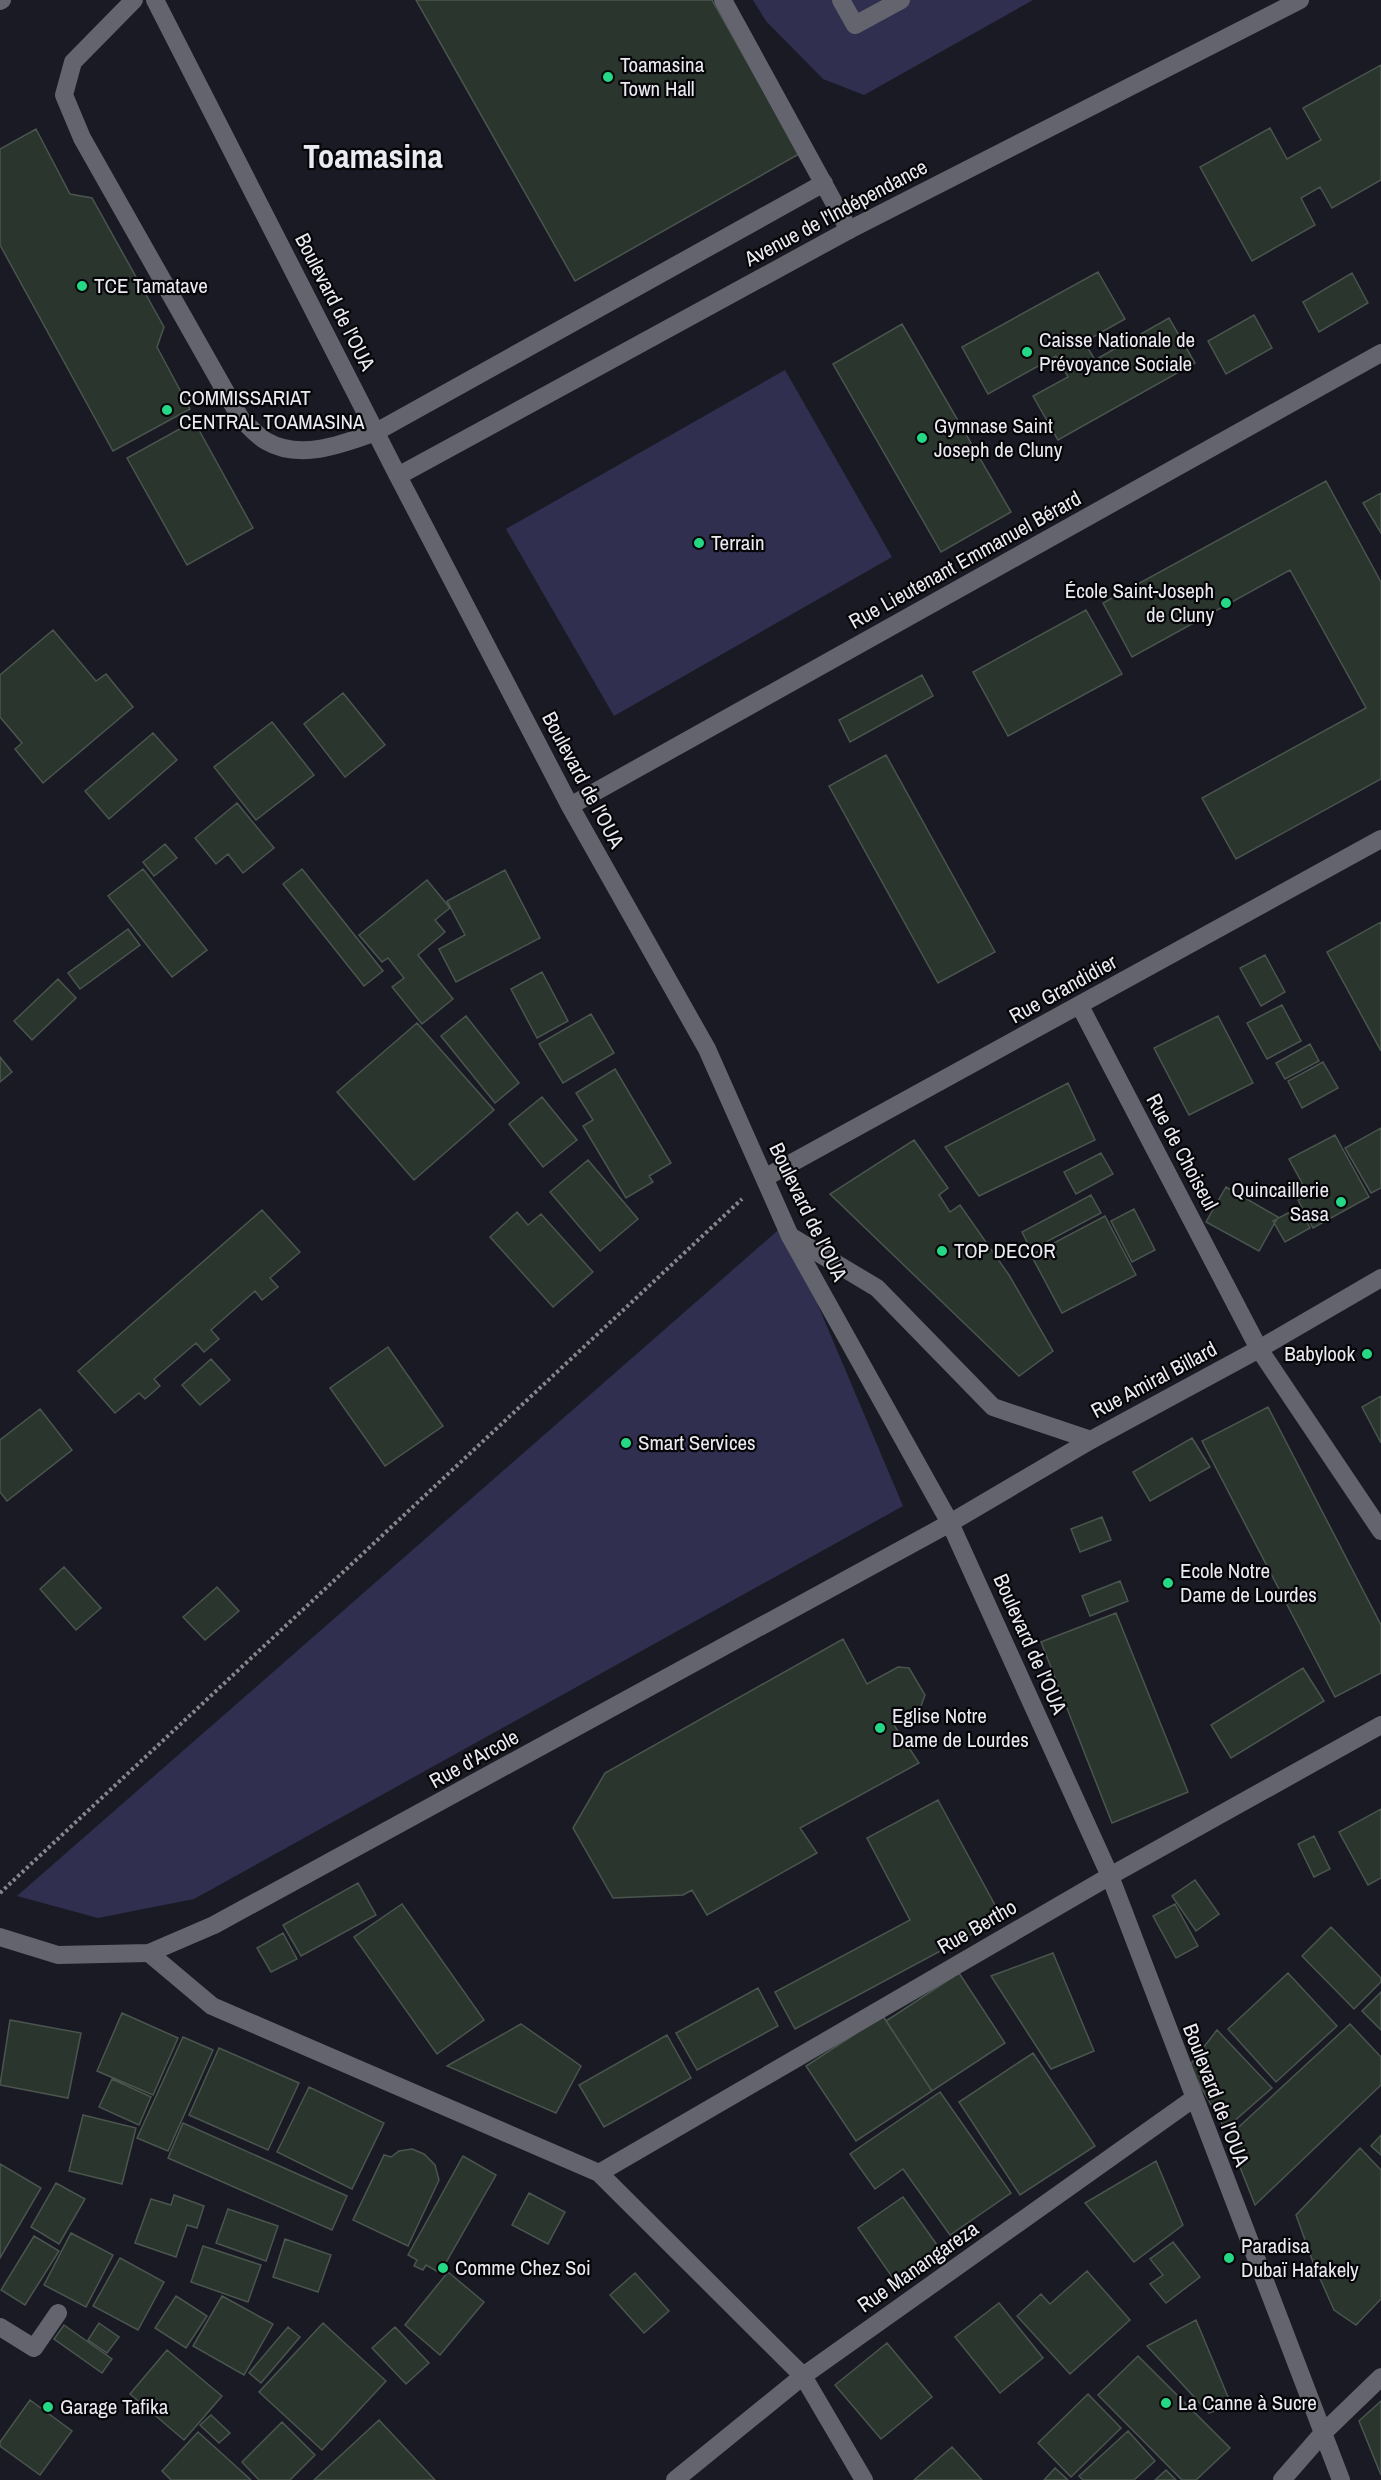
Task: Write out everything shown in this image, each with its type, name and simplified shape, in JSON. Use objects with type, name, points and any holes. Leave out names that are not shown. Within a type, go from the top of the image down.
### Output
[{"type":"street","points":[[134,0],[73,62],[64,95],[82,138],[241,419],[266,441],[298,450],[332,448],[376,432],[824,183]]},
{"type":"street","name":"Boulevard de l'OUA","points":[[155,0],[398,476],[570,806],[707,1048],[766,1177],[790,1236],[950,1523],[1110,1876],[1193,2099],[1341,2480]]},
{"type":"street","points":[[723,0],[849,230]]},
{"type":"street","points":[[841,0],[855,25],[901,0]]},
{"type":"street","name":"Avenue de l'Indépendance","points":[[398,476],[849,230],[1300,0]]},
{"type":"street","name":"Rue Lieutenant Emmanuel Bérard","points":[[570,806],[1381,353]]},
{"type":"street","name":"Rue Grandidier","points":[[766,1177],[1381,839]]},
{"type":"street","name":"Rue de Choiseul","points":[[1080,1006],[1259,1349],[1381,1531]]},
{"type":"street","points":[[790,1236],[876,1288],[993,1407],[1091,1440]]},
{"type":"street","name":"Rue Amiral Billard","points":[[950,1523],[1091,1440],[1259,1349],[1381,1278]]},
{"type":"street","name":"Rue d'Arcole","points":[[0,1937],[58,1955],[149,1953],[214,1925],[295,1884],[950,1523]]},
{"type":"street","name":"Rue Bertho","points":[[599,2173],[1110,1876],[1381,1725]]},
{"type":"street","points":[[149,1953],[212,2006],[599,2173],[803,2376],[864,2480]]},
{"type":"street","name":"Rue Manangareza","points":[[675,2480],[803,2376],[1193,2099]]},
{"type":"street","points":[[0,2327],[34,2348],[58,2313]]},
{"type":"street","points":[[1282,2480],[1323,2433],[1381,2377]]},
{"type":"path","points":[[0,1893],[766,1177]]},
{"type":"shaded area","points":[[753,0],[1033,0],[864,95],[823,79],[766,21]]},
{"type":"shaded area","name":"Terrain","points":[[785,370],[892,557],[614,716],[506,529]]},
{"type":"shaded area","points":[[784,1225],[903,1506],[194,1899],[98,1918],[17,1896]]},
{"type":"building","name":"Toamasina Town Hall","points":[[416,0],[712,0],[799,154],[575,281]]},
{"type":"building","points":[[1381,65],[1381,180],[1332,208],[1320,187],[1301,198],[1315,225],[1252,261],[1200,167],[1270,128],[1287,159],[1321,140],[1303,108]]},
{"type":"building","name":"TCE Tamatave","points":[[36,129],[70,194],[92,198],[164,327],[157,347],[190,409],[113,451],[0,245],[0,149]]},
{"type":"building","name":"Caisse Nationale de Prévoyance Sociale","points":[[1098,272],[1125,319],[1084,342],[1095,360],[1169,318],[1195,363],[1058,440],[1033,396],[1068,377],[1056,356],[988,394],[962,347]]},
{"type":"building","points":[[1352,273],[1368,303],[1319,332],[1303,302]]},
{"type":"building","points":[[1254,315],[1272,348],[1226,374],[1208,341]]},
{"type":"building","name":"Gymnase Saint Joseph de Cluny","points":[[902,324],[1011,512],[941,552],[833,364]]},
{"type":"building","points":[[194,421],[253,528],[187,565],[127,458]]},
{"type":"building","points":[[1326,481],[1381,582],[1381,779],[1236,859],[1202,798],[1366,708],[1290,570],[1132,657],[1103,603]]},
{"type":"building","points":[[1381,493],[1381,533],[1363,503]]},
{"type":"building","points":[[1086,610],[1122,674],[1008,736],[973,672]]},
{"type":"building","points":[[53,630],[96,681],[106,674],[133,707],[43,783],[15,749],[22,743],[0,717],[0,675]]},
{"type":"building","points":[[922,675],[933,696],[850,742],[839,720]]},
{"type":"building","points":[[343,693],[385,745],[345,777],[304,724]]},
{"type":"building","points":[[272,722],[314,775],[256,820],[214,767]]},
{"type":"building","points":[[153,733],[177,760],[109,819],[85,791]]},
{"type":"building","points":[[886,755],[995,952],[938,983],[829,786]]},
{"type":"building","points":[[237,803],[274,848],[243,873],[228,854],[216,864],[195,838]]},
{"type":"building","points":[[165,844],[177,858],[154,876],[143,862]]},
{"type":"building","points":[[143,869],[207,950],[172,977],[108,896]]},
{"type":"building","points":[[302,869],[383,971],[364,986],[283,884]]},
{"type":"building","points":[[505,870],[540,938],[456,982],[439,949],[465,935],[447,901]]},
{"type":"building","points":[[427,880],[450,908],[435,920],[445,932],[418,955],[453,999],[422,1024],[392,987],[404,978],[388,958],[382,962],[359,935]]},
{"type":"building","points":[[1381,922],[1381,1051],[1327,952]]},
{"type":"building","points":[[128,929],[140,945],[80,989],[68,973]]},
{"type":"building","points":[[1265,955],[1285,992],[1261,1006],[1240,968]]},
{"type":"building","points":[[542,972],[568,1021],[537,1038],[511,989]]},
{"type":"building","points":[[58,979],[76,998],[32,1040],[14,1021]]},
{"type":"building","points":[[1282,1005],[1301,1041],[1267,1059],[1247,1023]]},
{"type":"building","points":[[591,1014],[614,1053],[563,1083],[539,1044]]},
{"type":"building","points":[[466,1016],[519,1083],[495,1103],[441,1036]]},
{"type":"building","points":[[1218,1016],[1253,1083],[1189,1115],[1154,1048]]},
{"type":"building","points":[[417,1023],[494,1110],[414,1180],[337,1092]]},
{"type":"building","points":[[1310,1044],[1319,1061],[1285,1079],[1276,1063]]},
{"type":"building","points":[[0,1057],[12,1072],[0,1082]]},
{"type":"building","points":[[1323,1062],[1338,1088],[1302,1108],[1288,1081]]},
{"type":"building","points":[[615,1069],[671,1163],[649,1176],[653,1182],[626,1198],[583,1126],[593,1120],[576,1093]]},
{"type":"building","points":[[1068,1083],[1095,1140],[979,1196],[945,1147]]},
{"type":"building","points":[[542,1097],[577,1140],[543,1167],[509,1124]]},
{"type":"building","points":[[1381,1128],[1381,1188],[1371,1193],[1345,1148]]},
{"type":"building","points":[[1335,1135],[1369,1197],[1313,1228],[1298,1200],[1308,1194],[1289,1159]]},
{"type":"building","points":[[914,1140],[948,1188],[939,1195],[950,1212],[960,1205],[1009,1275],[1053,1351],[1019,1376],[830,1194]]},
{"type":"building","points":[[1101,1153],[1113,1174],[1076,1194],[1064,1172]]},
{"type":"building","points":[[588,1160],[638,1219],[600,1251],[550,1192]]},
{"type":"building","points":[[1226,1187],[1278,1217],[1259,1251],[1206,1222]]},
{"type":"building","points":[[1091,1195],[1101,1213],[1031,1250],[1022,1232]]},
{"type":"building","points":[[1299,1207],[1310,1228],[1285,1242],[1273,1221]]},
{"type":"building","points":[[1134,1209],[1155,1250],[1132,1262],[1111,1221]]},
{"type":"building","points":[[262,1210],[300,1252],[270,1278],[278,1287],[262,1300],[255,1291],[211,1330],[219,1339],[204,1352],[196,1343],[154,1379],[160,1386],[145,1399],[139,1393],[115,1413],[78,1371]]},
{"type":"building","points":[[517,1212],[528,1225],[541,1214],[593,1272],[553,1307],[490,1237]]},
{"type":"building","points":[[1105,1216],[1136,1275],[1062,1313],[1031,1255]]},
{"type":"building","points":[[388,1347],[443,1426],[385,1466],[330,1388]]},
{"type":"building","points":[[211,1359],[230,1380],[200,1405],[182,1385]]},
{"type":"building","points":[[1381,1396],[1381,1443],[1362,1407]]},
{"type":"building","points":[[1268,1407],[1381,1625],[1381,1673],[1335,1697],[1202,1441]]},
{"type":"building","points":[[40,1409],[72,1450],[7,1501],[0,1492],[0,1440]]},
{"type":"building","points":[[1192,1438],[1210,1467],[1150,1501],[1133,1472]]},
{"type":"building","points":[[1102,1517],[1111,1540],[1080,1552],[1071,1529]]},
{"type":"building","points":[[64,1567],[101,1608],[76,1630],[40,1589]]},
{"type":"building","points":[[1120,1581],[1128,1601],[1090,1616],[1082,1596]]},
{"type":"building","points":[[217,1587],[239,1611],[205,1640],[183,1617]]},
{"type":"building","points":[[1116,1613],[1188,1792],[1112,1823],[1041,1642]]},
{"type":"building","points":[[843,1639],[867,1684],[898,1667],[909,1668],[925,1695],[921,1706],[892,1722],[919,1763],[800,1828],[817,1853],[707,1915],[692,1890],[683,1895],[613,1898],[573,1828],[605,1773]]},
{"type":"building","points":[[1303,1668],[1324,1701],[1231,1758],[1211,1725]]},
{"type":"building","points":[[938,1800],[1002,1918],[795,2029],[775,1992],[910,1920],[867,1838]]},
{"type":"building","points":[[1381,1809],[1381,1878],[1368,1885],[1339,1832]]},
{"type":"building","points":[[1314,1836],[1330,1869],[1314,1877],[1298,1844]]},
{"type":"building","points":[[1195,1880],[1219,1914],[1196,1931],[1172,1896]]},
{"type":"building","points":[[358,1883],[376,1915],[301,1956],[283,1925]]},
{"type":"building","points":[[402,1904],[484,2020],[437,2054],[354,1937]]},
{"type":"building","points":[[1175,1904],[1198,1946],[1176,1958],[1153,1916]]},
{"type":"building","points":[[1331,1927],[1381,1978],[1381,1982],[1354,2009],[1302,1956]]},
{"type":"building","points":[[283,1933],[297,1959],[271,1972],[257,1948]]},
{"type":"building","points":[[1053,1953],[1094,2051],[1051,2069],[991,1976]]},
{"type":"building","points":[[959,1973],[1005,2043],[932,2091],[886,2021]]},
{"type":"building","points":[[1288,1973],[1337,2026],[1276,2082],[1228,2029]]},
{"type":"building","points":[[758,1988],[778,2026],[697,2070],[676,2033]]},
{"type":"building","points":[[1381,1992],[1381,2030],[1362,2011]]},
{"type":"building","points":[[122,2013],[178,2038],[153,2095],[97,2071]]},
{"type":"building","points":[[883,2016],[932,2091],[856,2141],[806,2066]]},
{"type":"building","points":[[10,2020],[81,2033],[68,2098],[0,2085]]},
{"type":"building","points":[[521,2024],[581,2066],[556,2113],[447,2066]]},
{"type":"building","points":[[1350,2024],[1381,2057],[1381,2085],[1255,2205],[1228,2137]]},
{"type":"building","points":[[1217,2030],[1272,2088],[1225,2129],[1189,2066]]},
{"type":"building","points":[[667,2035],[691,2078],[604,2127],[579,2085]]},
{"type":"building","points":[[183,2037],[213,2050],[168,2151],[137,2138]]},
{"type":"building","points":[[219,2048],[299,2083],[268,2150],[189,2115]]},
{"type":"building","points":[[1033,2053],[1095,2146],[1020,2195],[959,2102]]},
{"type":"building","points":[[112,2079],[151,2097],[139,2125],[99,2107]]},
{"type":"building","points":[[309,2087],[384,2123],[352,2189],[277,2152]]},
{"type":"building","points":[[940,2092],[1011,2193],[950,2235],[903,2169],[875,2189],[850,2154]]},
{"type":"building","points":[[83,2115],[136,2128],[122,2184],[69,2171]]},
{"type":"building","points":[[183,2123],[347,2196],[332,2230],[168,2158]]},
{"type":"building","points":[[1381,2135],[1381,2155],[1371,2146]]},
{"type":"building","points":[[1360,2148],[1381,2170],[1381,2299],[1356,2325],[1334,2310],[1314,2265],[1296,2215]]},
{"type":"building","points":[[412,2149],[424,2154],[435,2165],[439,2180],[408,2246],[353,2220],[384,2155],[391,2157],[399,2151]]},
{"type":"building","points":[[463,2156],[496,2175],[440,2273],[426,2265],[423,2270],[414,2266],[417,2260],[408,2255]]},
{"type":"building","points":[[1156,2161],[1183,2225],[1134,2262],[1085,2203]]},
{"type":"building","points":[[0,2164],[41,2188],[0,2258]]},
{"type":"building","points":[[56,2183],[85,2199],[59,2244],[31,2227]]},
{"type":"building","points":[[529,2193],[565,2212],[548,2244],[512,2225]]},
{"type":"building","points":[[174,2195],[204,2206],[197,2228],[187,2225],[176,2257],[135,2243],[151,2199],[171,2205]]},
{"type":"building","points":[[903,2197],[940,2249],[895,2281],[858,2228]]},
{"type":"building","points":[[228,2209],[278,2226],[266,2261],[216,2243]]},
{"type":"building","points":[[71,2233],[113,2255],[86,2307],[44,2285]]},
{"type":"building","points":[[34,2236],[59,2251],[25,2305],[1,2290]]},
{"type":"building","points":[[285,2239],[331,2255],[318,2292],[273,2277]]},
{"type":"building","points":[[1173,2242],[1200,2277],[1166,2303],[1150,2284],[1163,2275],[1150,2259]]},
{"type":"building","points":[[203,2246],[261,2265],[248,2302],[191,2282]]},
{"type":"building","points":[[120,2258],[164,2282],[138,2330],[93,2306]]},
{"type":"building","points":[[1087,2271],[1130,2320],[1070,2374],[1017,2316],[1041,2294],[1050,2304]]},
{"type":"building","points":[[448,2272],[484,2302],[440,2355],[405,2325]]},
{"type":"building","points":[[635,2273],[669,2311],[644,2333],[610,2295]]},
{"type":"building","points":[[176,2296],[207,2316],[186,2348],[155,2328]]},
{"type":"building","points":[[222,2296],[273,2324],[244,2375],[193,2346]]},
{"type":"building","points":[[999,2303],[1043,2358],[1000,2393],[955,2337]]},
{"type":"building","points":[[1196,2320],[1231,2404],[1209,2413],[1147,2346]]},
{"type":"building","points":[[99,2323],[119,2337],[107,2353],[88,2340]]},
{"type":"building","points":[[323,2323],[386,2381],[322,2450],[259,2392]]},
{"type":"building","points":[[64,2325],[112,2359],[102,2373],[54,2339]]},
{"type":"building","points":[[288,2327],[300,2337],[261,2383],[249,2373]]},
{"type":"building","points":[[395,2327],[429,2363],[406,2384],[372,2348]]},
{"type":"building","points":[[887,2343],[932,2397],[881,2439],[835,2385]]},
{"type":"building","points":[[167,2350],[222,2396],[184,2440],[130,2394]]},
{"type":"building","points":[[1138,2356],[1230,2448],[1196,2480],[1182,2480],[1098,2395]]},
{"type":"building","points":[[1088,2394],[1121,2428],[1071,2477],[1038,2443]]},
{"type":"building","points":[[30,2400],[72,2431],[40,2475],[0,2446],[0,2442]]},
{"type":"building","points":[[1381,2401],[1381,2475],[1359,2421]]},
{"type":"building","points":[[211,2415],[230,2433],[219,2443],[200,2425]]},
{"type":"building","points":[[379,2420],[435,2480],[314,2480]]},
{"type":"building","points":[[282,2422],[315,2455],[290,2480],[259,2480],[242,2462]]},
{"type":"building","points":[[1128,2431],[1155,2461],[1134,2480],[1083,2480],[1079,2476]]},
{"type":"building","points":[[198,2432],[251,2480],[171,2480],[162,2471]]},
{"type":"building","points":[[952,2447],[982,2480],[914,2480]]},
{"type":"building","points":[[1055,2468],[1068,2480],[1044,2480]]},
{"type":"building","points":[[1166,2470],[1176,2480],[1155,2480]]},
{"type":"place","name":"Toamasina Town Hall","points":[[608,77]]},
{"type":"place","name":"TCE Tamatave","points":[[82,286]]},
{"type":"place","name":"Caisse Nationale de Prévoyance Sociale","points":[[1027,352]]},
{"type":"place","name":"COMMISSARIAT CENTRAL TOAMASINA","points":[[167,410]]},
{"type":"place","name":"Gymnase Saint Joseph de Cluny","points":[[922,438]]},
{"type":"place","name":"Terrain","points":[[699,543]]},
{"type":"place","name":"École Saint-Joseph de Cluny","points":[[1226,603]]},
{"type":"place","name":"Quincaillerie Sasa","points":[[1341,1202]]},
{"type":"place","name":"TOP DECOR","points":[[942,1251]]},
{"type":"place","name":"Babylook","points":[[1367,1354]]},
{"type":"place","name":"Smart Services","points":[[626,1443]]},
{"type":"place","name":"Ecole Notre Dame de Lourdes","points":[[1168,1583]]},
{"type":"place","name":"Eglise Notre Dame de Lourdes","points":[[880,1728]]},
{"type":"place","name":"Paradisa Dubaï Hafakely","points":[[1229,2258]]},
{"type":"place","name":"Comme Chez Soi","points":[[443,2268]]},
{"type":"place","name":"La Canne à Sucre","points":[[1166,2403]]},
{"type":"place","name":"Garage Tafika","points":[[48,2407]]},
{"type":"district","name":"Toamasina","points":[[373,156]]}]
